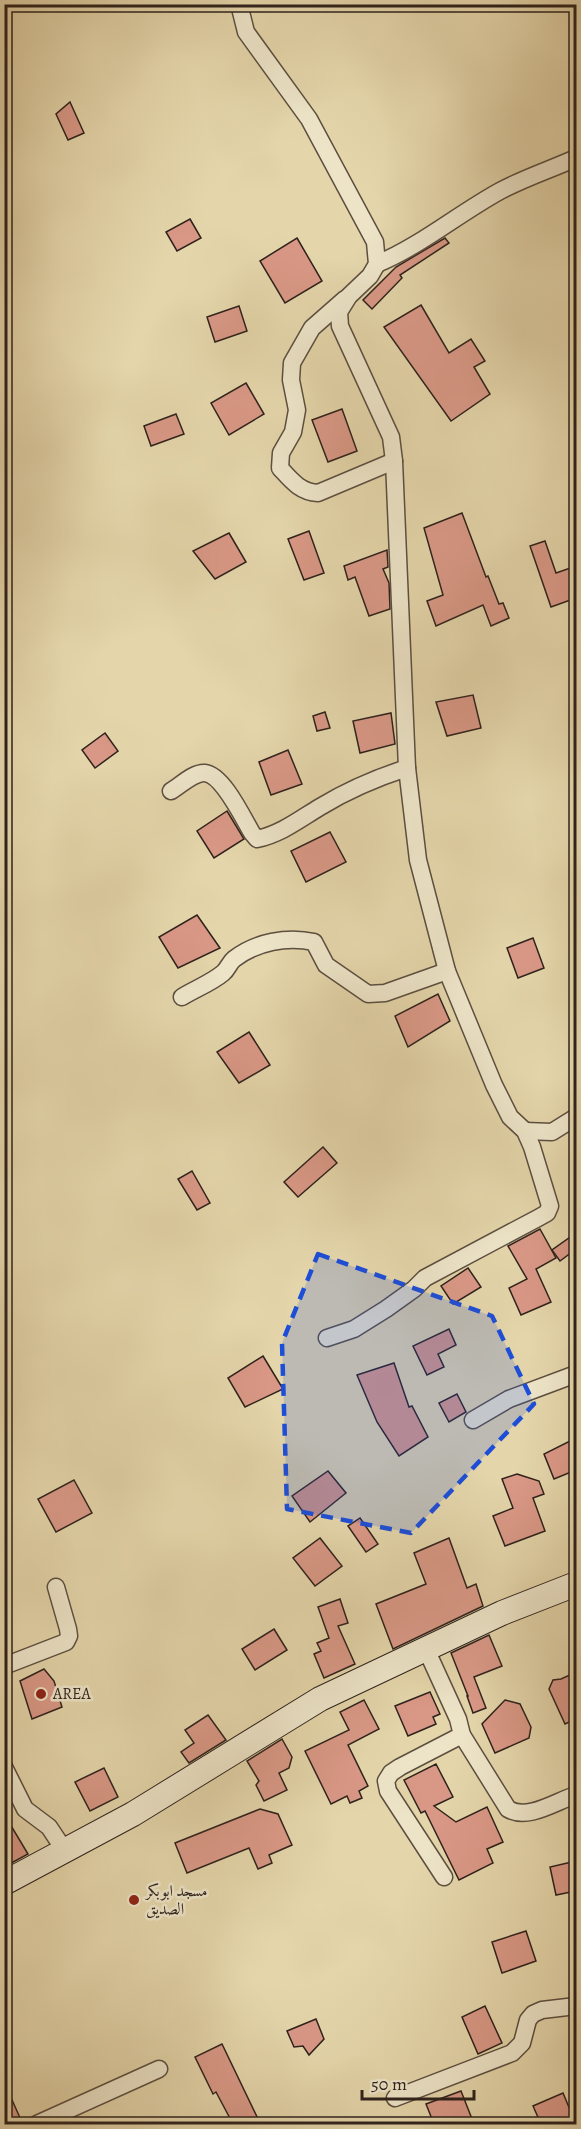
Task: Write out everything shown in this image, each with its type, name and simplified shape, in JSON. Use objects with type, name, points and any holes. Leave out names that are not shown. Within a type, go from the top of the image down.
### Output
[{"type":"street","points":[[239,4],[246,32],[309,119],[375,242],[377,264],[370,276],[312,328],[292,363],[291,380],[297,410],[293,432],[280,453],[280,468],[294,483],[307,492],[318,493],[394,461]]},
{"type":"street","points":[[377,264],[399,255],[426,239],[501,190],[576,158]]},
{"type":"street","points":[[327,1338],[354,1329],[387,1309],[425,1278],[547,1213],[550,1206],[537,1159],[525,1131],[510,1117],[494,1085],[447,971],[418,860],[407,768],[394,461],[391,437],[340,326],[339,312],[349,296]]},
{"type":"street","points":[[171,791],[197,774],[206,773],[212,776],[224,786],[257,839],[280,832],[375,778],[407,768]]},
{"type":"street","points":[[182,997],[221,974],[237,957],[265,944],[283,939],[302,939],[314,942],[326,965],[368,994],[385,993],[447,971]]},
{"type":"street","points":[[525,1131],[552,1132],[576,1117]]},
{"type":"street","points":[[473,1420],[509,1399],[576,1374]]},
{"type":"street","points":[[4,1883],[133,1814],[320,1699],[502,1612],[576,1584]]},
{"type":"street","points":[[4,1666],[66,1642],[69,1636],[68,1629],[56,1587]]},
{"type":"street","points":[[426,1649],[458,1719],[462,1734],[508,1809],[522,1813],[539,1810],[576,1795]]},
{"type":"street","points":[[444,1877],[388,1791],[386,1781],[391,1773],[400,1767],[462,1734]]},
{"type":"street","points":[[4,1767],[25,1809],[49,1827],[65,1851]]},
{"type":"street","points":[[395,2098],[512,2053],[522,2043],[528,2020],[533,2014],[542,2010],[576,2006]]},
{"type":"street","points":[[37,2124],[159,2069]]},
{"type":"highlighted area","points":[[318,1254],[492,1316],[534,1404],[411,1533],[287,1509],[282,1343]]},
{"type":"building","points":[[70,102],[84,133],[68,140],[56,114]]},
{"type":"building","points":[[190,219],[201,238],[177,251],[166,232]]},
{"type":"building","points":[[297,238],[322,281],[285,303],[260,261]]},
{"type":"building","points":[[445,238],[449,243],[400,275],[402,278],[372,309],[363,300],[396,267]]},
{"type":"building","points":[[421,305],[449,353],[471,339],[485,361],[474,367],[490,394],[451,421],[384,327]]},
{"type":"building","points":[[239,306],[247,331],[215,342],[207,317]]},
{"type":"building","points":[[246,383],[264,414],[229,435],[211,403]]},
{"type":"building","points":[[342,409],[357,451],[328,462],[312,420]]},
{"type":"building","points":[[176,414],[184,434],[151,446],[144,426]]},
{"type":"building","points":[[462,513],[486,577],[488,576],[499,604],[503,603],[509,618],[491,626],[483,605],[436,626],[427,601],[443,595],[424,528]]},
{"type":"building","points":[[309,531],[324,573],[304,580],[288,539]]},
{"type":"building","points":[[229,533],[246,562],[215,579],[193,551]]},
{"type":"building","points":[[545,541],[556,573],[576,566],[576,598],[551,607],[530,546]]},
{"type":"building","points":[[387,550],[388,567],[383,569],[389,583],[390,609],[369,616],[355,577],[348,580],[344,566]]},
{"type":"building","points":[[473,695],[481,728],[447,736],[436,702]]},
{"type":"building","points":[[325,712],[330,728],[317,731],[313,716]]},
{"type":"building","points":[[391,713],[395,744],[360,753],[353,721]]},
{"type":"building","points":[[105,733],[118,751],[95,768],[82,750]]},
{"type":"building","points":[[288,750],[302,784],[271,795],[259,762]]},
{"type":"building","points":[[227,811],[244,839],[214,858],[197,831]]},
{"type":"building","points":[[330,832],[346,862],[306,882],[291,851]]},
{"type":"building","points":[[197,915],[220,948],[178,968],[159,937]]},
{"type":"building","points":[[533,938],[544,968],[518,978],[507,948]]},
{"type":"building","points":[[438,994],[450,1021],[408,1047],[395,1016]]},
{"type":"building","points":[[249,1032],[270,1065],[239,1083],[217,1052]]},
{"type":"building","points":[[323,1147],[337,1163],[298,1197],[284,1182]]},
{"type":"building","points":[[192,1171],[210,1203],[197,1210],[178,1179]]},
{"type":"building","points":[[540,1229],[556,1258],[536,1269],[551,1302],[521,1315],[509,1288],[527,1279],[508,1246]]},
{"type":"building","points":[[576,1233],[576,1249],[560,1261],[552,1250]]},
{"type":"building","points":[[468,1268],[481,1287],[453,1304],[441,1286]]},
{"type":"building","points":[[449,1329],[456,1345],[438,1354],[444,1367],[427,1375],[413,1346]]},
{"type":"building","points":[[263,1356],[283,1389],[245,1407],[228,1378]]},
{"type":"building","points":[[394,1363],[409,1407],[412,1406],[428,1437],[399,1456],[377,1422],[357,1375]]},
{"type":"building","points":[[457,1394],[466,1412],[449,1422],[439,1403]]},
{"type":"building","points":[[576,1438],[576,1470],[554,1479],[544,1454]]},
{"type":"building","points":[[328,1471],[346,1493],[310,1522],[292,1496]]},
{"type":"building","points":[[517,1474],[539,1481],[544,1494],[533,1498],[545,1531],[505,1546],[493,1516],[513,1508],[502,1479]]},
{"type":"building","points":[[74,1480],[92,1513],[56,1532],[38,1499]]},
{"type":"building","points":[[360,1518],[378,1544],[366,1552],[348,1526]]},
{"type":"building","points":[[320,1538],[342,1566],[315,1586],[293,1558]]},
{"type":"building","points":[[449,1538],[467,1588],[476,1584],[483,1606],[393,1649],[376,1604],[426,1584],[414,1553]]},
{"type":"building","points":[[340,1599],[348,1623],[338,1626],[355,1664],[324,1678],[314,1654],[321,1651],[317,1643],[329,1638],[318,1607]]},
{"type":"building","points":[[274,1629],[287,1650],[255,1670],[242,1649]]},
{"type":"building","points":[[489,1635],[502,1666],[474,1677],[486,1708],[473,1713],[451,1653]]},
{"type":"building","name":"AREA","points":[[44,1669],[54,1681],[62,1707],[32,1719],[20,1681]]},
{"type":"building","points":[[572,1674],[576,1684],[576,1719],[565,1724],[549,1689],[553,1680]]},
{"type":"building","points":[[430,1692],[440,1714],[433,1717],[436,1724],[408,1736],[395,1706]]},
{"type":"building","points":[[364,1700],[379,1729],[348,1745],[368,1786],[359,1791],[362,1798],[350,1803],[347,1796],[331,1804],[305,1751],[349,1730],[340,1712]]},
{"type":"building","points":[[505,1700],[520,1704],[531,1727],[529,1738],[495,1753],[482,1724]]},
{"type":"building","points":[[208,1715],[226,1740],[189,1763],[181,1752],[194,1743],[185,1730]]},
{"type":"building","points":[[282,1739],[292,1757],[289,1768],[279,1773],[287,1790],[264,1801],[256,1785],[259,1781],[247,1761]]},
{"type":"building","points":[[436,1764],[453,1797],[434,1806],[456,1822],[487,1807],[503,1842],[487,1849],[493,1863],[459,1880],[425,1811],[421,1813],[404,1780]]},
{"type":"building","points":[[104,1768],[118,1797],[90,1811],[75,1782]]},
{"type":"building","points":[[260,1809],[278,1814],[292,1845],[269,1855],[272,1863],[258,1869],[249,1848],[187,1873],[175,1843]]},
{"type":"building","points":[[4,1814],[28,1854],[4,1867]]},
{"type":"building","points":[[576,1861],[576,1891],[556,1895],[550,1867]]},
{"type":"building","points":[[526,1931],[536,1961],[502,1973],[492,1942]]},
{"type":"building","points":[[485,2006],[502,2043],[478,2054],[462,2017]]},
{"type":"building","points":[[316,2019],[324,2039],[309,2055],[303,2046],[294,2047],[287,2031]]},
{"type":"building","points":[[222,2044],[259,2121],[253,2124],[233,2124],[216,2092],[213,2094],[195,2057]]},
{"type":"building","points":[[4,2082],[21,2120],[11,2124],[4,2124]]},
{"type":"building","points":[[461,2091],[474,2124],[434,2124],[426,2104]]},
{"type":"building","points":[[563,2093],[576,2124],[541,2124],[533,2106]]},
{"type":"place","name":"AREA","points":[[41,1694]]},
{"type":"place","name":"مسجد ابوبكر الصديق","points":[[134,1900]]}]
